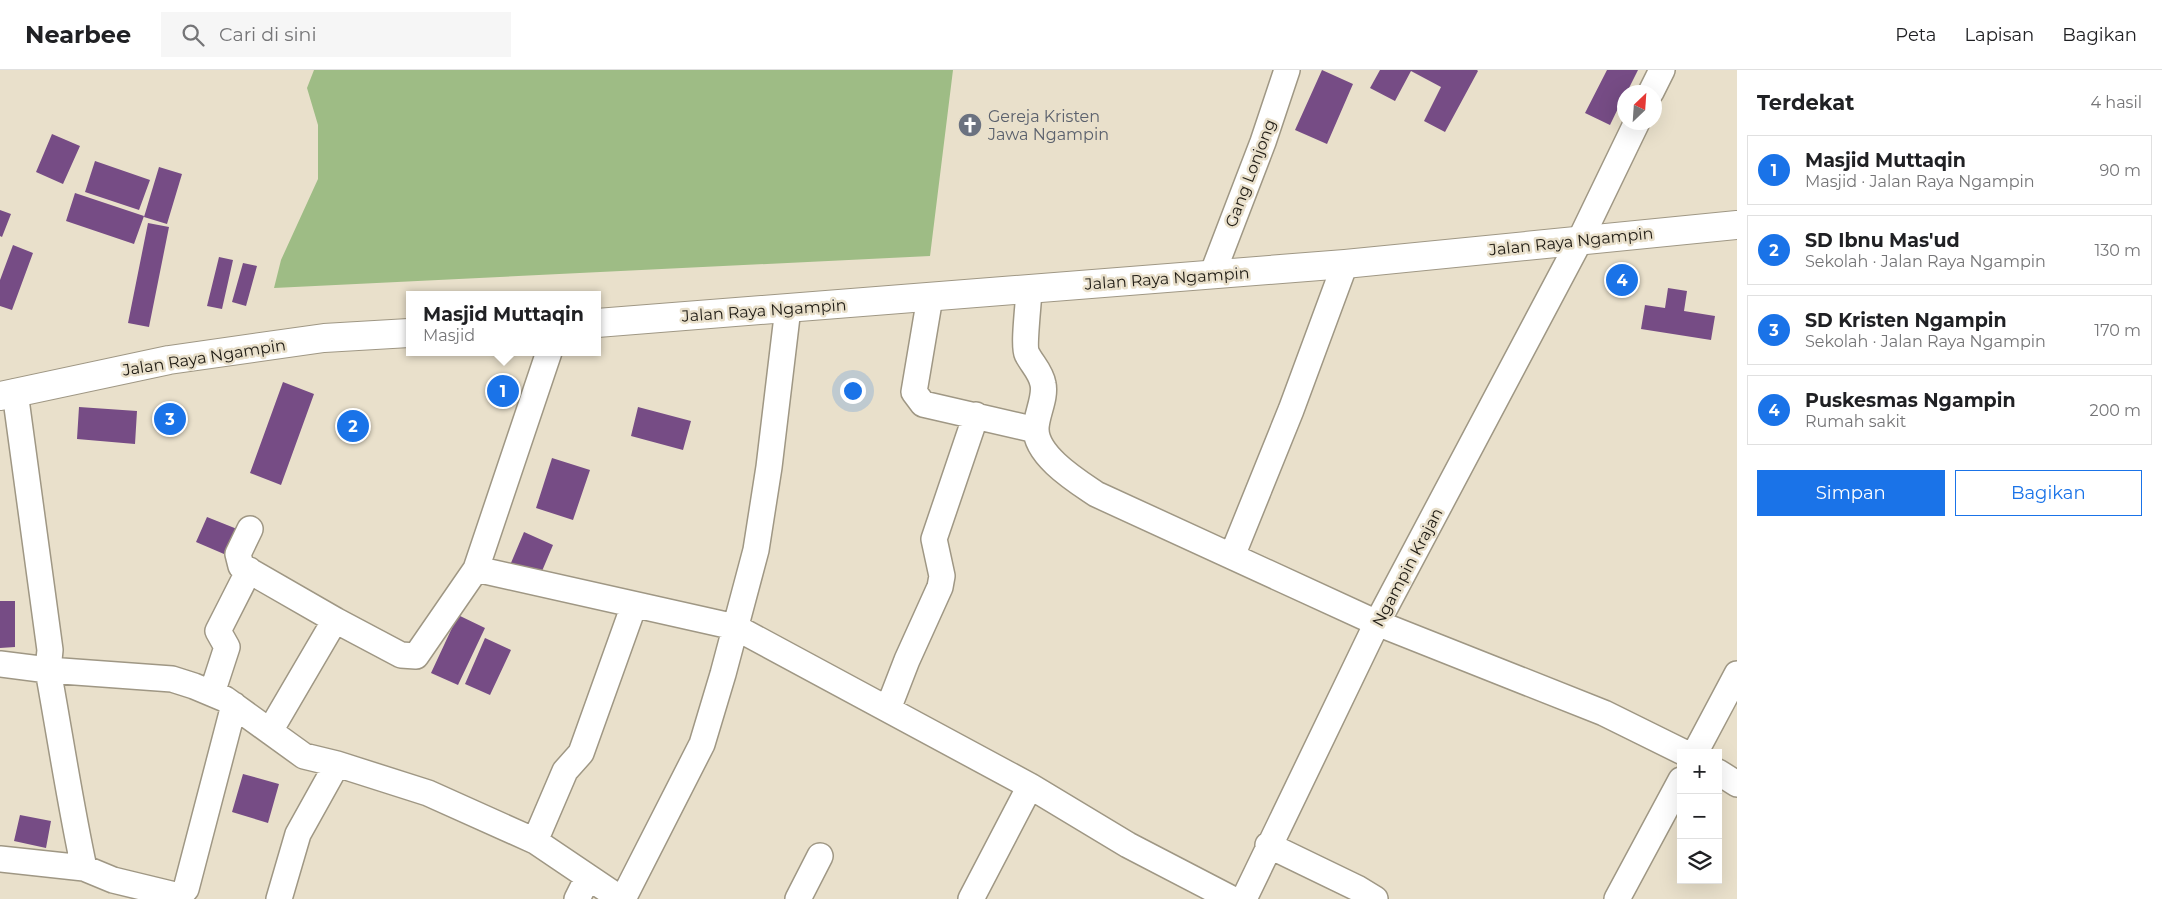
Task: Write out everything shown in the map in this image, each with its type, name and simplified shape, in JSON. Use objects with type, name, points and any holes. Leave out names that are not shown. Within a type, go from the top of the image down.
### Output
[{"type":"main road","name":"Jalan Raya Ngampin","points":[[601,323],[1345,264],[1737,225]]},
{"type":"main road","name":"Jalan Raya Ngampin","points":[[8,394],[169,360],[324,338],[406,334]]},
{"type":"street","name":"Gang Lonjong","points":[[1212,275],[1263,142],[1287,70]]},
{"type":"street","points":[[1654,85],[1662,70]]},
{"type":"street","name":"Ngampin Krajan","points":[[1244,899],[1268,845],[1377,623],[1580,240],[1633,130]]},
{"type":"street","points":[[1232,556],[1291,410],[1345,264]]},
{"type":"street","points":[[1030,289],[1026,352],[1044,384],[1036,430],[1040,444],[1056,464],[1074,480],[1096,494],[1377,623],[1604,713],[1677,749]]},
{"type":"street","points":[[930,297],[914,392],[923,404],[1036,430]]},
{"type":"street","points":[[0,664],[48,670],[172,679],[212,693],[234,706],[304,756],[337,764],[428,793],[535,841],[622,899],[702,744],[735,627],[756,550],[769,467],[788,308]]},
{"type":"street","points":[[250,529],[238,554],[241,566],[401,655],[416,656],[476,569],[548,356]]},
{"type":"street","points":[[8,394],[50,650],[48,670],[71,807],[84,868]]},
{"type":"street","points":[[888,709],[907,660],[940,587],[942,576],[934,539],[976,415]]},
{"type":"street","points":[[476,569],[735,627],[1030,786],[1128,845],[1232,899]]},
{"type":"street","points":[[212,693],[227,647],[218,631],[249,570]]},
{"type":"street","points":[[535,841],[565,771],[581,753],[634,605]]},
{"type":"street","points":[[270,731],[335,620]]},
{"type":"street","points":[[1697,749],[1737,674]]},
{"type":"street","points":[[0,859],[84,868],[117,889],[179,896],[186,889],[234,706]]},
{"type":"street","points":[[279,899],[298,834],[337,764]]},
{"type":"street","points":[[1722,775],[1737,784]]},
{"type":"street","points":[[971,899],[1030,786]]},
{"type":"street","points":[[1617,899],[1677,787]]},
{"type":"street","points":[[1268,845],[1357,888],[1375,899]]},
{"type":"street","points":[[798,899],[820,856]]},
{"type":"street","points":[[577,899],[588,877]]},
{"type":"green space","points":[[314,70],[953,70],[930,256],[274,288],[281,260],[318,179],[318,125],[307,88]]},
{"type":"building","points":[[1322,70],[1353,84],[1327,144],[1295,130]]},
{"type":"building","points":[[1380,70],[1478,71],[1445,132],[1424,121],[1441,87],[1411,71],[1395,101],[1370,88]]},
{"type":"building","points":[[1607,70],[1638,70],[1630,85],[1617,85],[1617,110],[1610,125],[1585,113]]},
{"type":"building","points":[[52,134],[80,146],[63,184],[36,172]]},
{"type":"building","points":[[95,161],[150,180],[139,210],[85,192]]},
{"type":"building","points":[[159,167],[182,174],[167,224],[144,217]]},
{"type":"building","points":[[75,193],[144,216],[134,244],[66,221]]},
{"type":"building","points":[[0,210],[11,214],[2,237],[0,236]]},
{"type":"building","points":[[148,223],[169,227],[149,327],[128,323]]},
{"type":"building","points":[[13,245],[33,253],[12,310],[0,306],[0,280]]},
{"type":"building","points":[[219,257],[233,260],[222,309],[207,306]]},
{"type":"building","points":[[243,263],[257,266],[246,306],[232,302]]},
{"type":"building","points":[[1668,288],[1687,291],[1684,311],[1715,316],[1711,340],[1641,329],[1645,305],[1665,308]]},
{"type":"building","points":[[283,382],[314,394],[281,485],[250,473]]},
{"type":"building","points":[[79,407],[137,411],[135,444],[77,439]]},
{"type":"building","points":[[638,407],[691,421],[683,450],[631,436]]},
{"type":"building","points":[[552,458],[590,470],[573,520],[536,508]]},
{"type":"building","points":[[207,517],[242,531],[231,557],[196,542]]},
{"type":"building","points":[[524,532],[553,545],[537,583],[508,570]]},
{"type":"building","points":[[0,601],[15,601],[15,647],[0,648]]},
{"type":"building","points":[[458,615],[485,628],[458,685],[431,673]]},
{"type":"building","points":[[485,638],[511,650],[490,695],[465,684]]},
{"type":"building","points":[[243,774],[279,784],[268,823],[232,812]]},
{"type":"building","points":[[20,815],[51,821],[46,848],[14,841]]},
{"type":"place","name":"Gereja Kristen Jawa Ngampin","points":[[970,125]]},
{"type":"place","name":"Puskesmas Ngampin","points":[[1622,280]]},
{"type":"place","name":"Masjid Muttaqin","points":[[503,391]]},
{"type":"place","name":"SD Kristen Ngampin","points":[[170,419]]},
{"type":"place","name":"SD Ibnu Mas'ud","points":[[353,426]]}]
